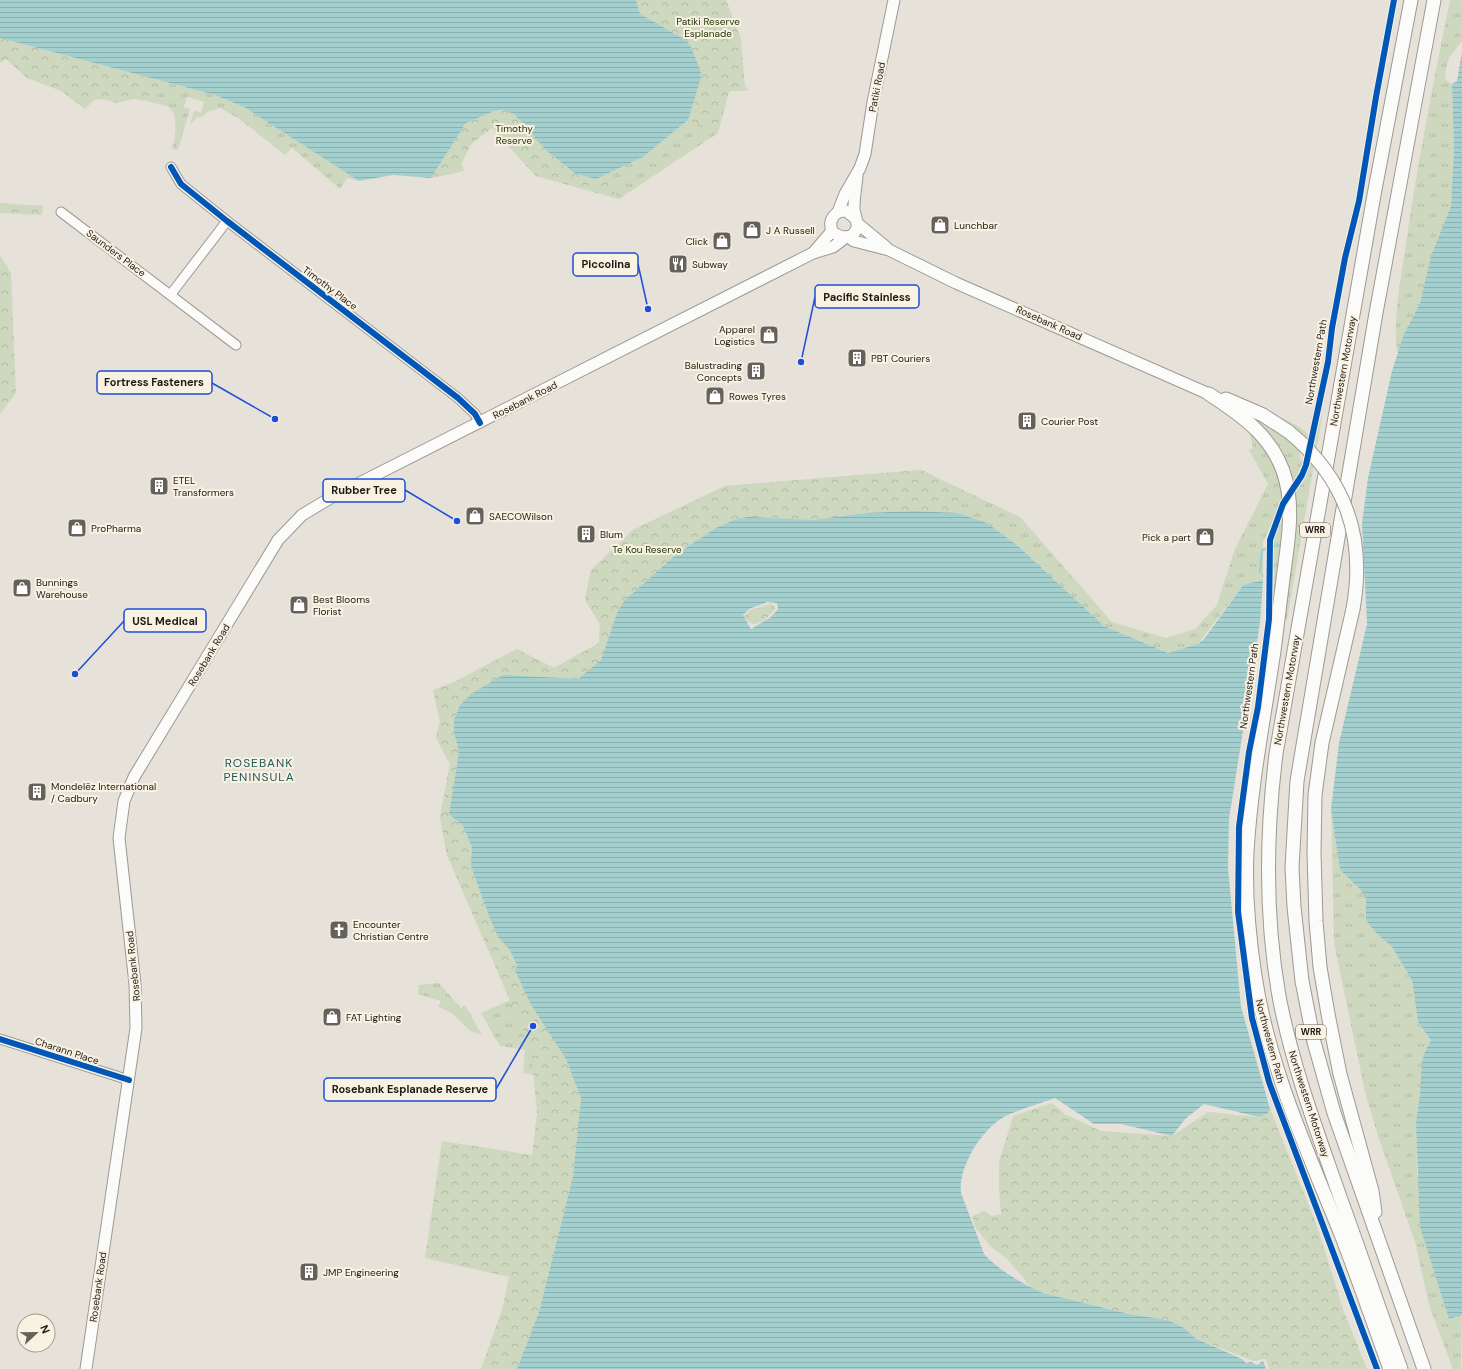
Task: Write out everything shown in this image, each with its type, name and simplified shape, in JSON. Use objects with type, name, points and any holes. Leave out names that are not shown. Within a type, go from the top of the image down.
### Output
[{"type":"highway","name":"Northwestern Motorway","points":[[1401,1369],[1317,1132],[1295,1064],[1283,1015],[1275,968],[1270,914],[1268,847],[1272,789],[1277,747],[1374,195],[1411,0]]},
{"type":"highway","name":"WRR","points":[[1424,1369],[1334,1113],[1314,1042],[1302,981],[1294,907],[1293,860],[1297,781],[1394,213],[1434,0]]},
{"type":"highway","points":[[1209,394],[1264,415],[1289,432],[1315,456],[1335,485],[1348,512],[1357,551],[1358,574],[1353,609],[1322,743],[1315,795],[1314,853],[1320,967],[1340,1074],[1372,1191],[1380,1245]]},
{"type":"highway","points":[[1209,394],[1243,417],[1256,429],[1272,448],[1281,464],[1286,482],[1290,512],[1282,586],[1253,787],[1247,854],[1250,924],[1255,977],[1281,1084],[1342,1239],[1390,1369]]},
{"type":"main road","name":"Patiki Road","points":[[838,212],[865,154],[873,102],[894,0]]},
{"type":"main road","name":"Patiki Road","points":[[857,172],[854,207],[857,221]]},
{"type":"main road","points":[[838,212],[850,212],[857,221],[854,233],[847,237],[836,235],[832,231],[831,221],[833,216],[838,212]]},
{"type":"main road","name":"Rosebank Road","points":[[857,221],[889,250]]},
{"type":"main road","name":"Rosebank Road","points":[[813,253],[832,231]]},
{"type":"main road","name":"Rosebank Road","points":[[86,1369],[136,1028],[137,1009],[119,838],[124,801],[134,777],[275,546],[294,522],[332,497],[813,253],[833,247],[847,237],[854,241],[889,250],[956,283],[1209,394]]},
{"type":"street","name":"Timothy Place","points":[[171,167],[181,184],[226,221],[458,398],[475,414],[480,423]]},
{"type":"street","name":"Saunders Place","points":[[61,212],[171,294],[236,345]]},
{"type":"street","points":[[171,294],[226,221]]},
{"type":"street","name":"Charann Place","points":[[0,1039],[129,1080]]},
{"type":"green space","points":[[636,0],[729,91],[718,133],[619,199],[536,176],[492,128],[471,144],[461,164],[464,171],[431,178],[494,111],[547,151],[596,179],[643,157],[688,120]]},
{"type":"green space","name":"Patiki Reserve Esplanade","points":[[636,0],[726,0],[741,39],[745,87],[747,87],[748,91],[729,91],[718,133],[688,120],[701,77],[690,45],[684,39],[640,14]]},
{"type":"green space","points":[[1450,0],[1462,0],[1462,41],[1449,58],[1445,72],[1446,80],[1452,84],[1454,150],[1451,206],[1431,256],[1420,303],[1404,334],[1399,353],[1397,352],[1396,339],[1396,314],[1399,288],[1431,93]]},
{"type":"green space","points":[[0,38],[158,80],[159,88],[146,101],[133,99],[117,103],[102,99],[94,100],[85,109],[61,91],[27,78],[6,59],[0,63]]},
{"type":"green space","points":[[158,80],[215,95],[244,107],[359,181],[347,178],[340,189],[292,148],[285,155],[238,118],[220,108],[207,112],[202,117],[197,117],[190,126],[194,110],[201,113],[204,102],[187,97],[184,107],[190,109],[178,150],[172,149],[176,126],[172,110],[166,106],[146,101],[159,88]]},
{"type":"green space","name":"Timothy Reserve","points":[[503,110],[511,112],[524,123],[555,158],[566,168],[578,175],[591,178],[604,175],[619,199],[536,176],[492,128],[471,144],[461,164],[464,171],[431,178],[466,123],[494,111]]},
{"type":"green space","points":[[0,203],[43,206],[42,215],[0,213]]},
{"type":"green space","points":[[0,255],[11,273],[16,393],[0,414]]},
{"type":"green space","name":"Te Kou Reserve","points":[[1267,412],[1292,423],[1304,430],[1308,435],[1309,439],[1300,447],[1300,460],[1304,461],[1300,478],[1282,503],[1263,542],[1263,580],[1243,585],[1198,644],[1168,653],[1104,626],[1018,546],[987,523],[958,513],[914,511],[866,513],[814,520],[678,553],[625,601],[578,679],[471,694],[460,705],[454,720],[459,751],[449,814],[463,826],[472,847],[498,937],[510,950],[530,1003],[566,1059],[581,1098],[573,1176],[544,1073],[534,1075],[523,1073],[525,1050],[500,1046],[481,1013],[510,1000],[447,855],[440,817],[450,764],[436,738],[440,721],[433,690],[454,682],[517,649],[554,668],[599,643],[600,624],[585,600],[591,570],[633,530],[725,486],[921,470],[1020,517],[1112,622],[1166,638],[1195,629],[1217,605],[1234,551],[1268,484],[1249,450],[1253,448],[1250,435],[1253,431],[1265,432],[1252,416]]},
{"type":"green space","points":[[1323,412],[1287,620],[1272,620],[1274,585],[1272,545],[1274,532],[1285,507],[1307,469],[1312,445]]},
{"type":"green space","name":"Te Kou Reserve","points":[[921,470],[967,492],[958,513],[914,511],[866,513],[814,520],[748,517],[737,519],[716,528],[625,601],[617,613],[601,660],[578,679],[503,675],[471,694],[454,732],[459,751],[449,814],[463,826],[472,847],[471,866],[498,937],[510,950],[530,1003],[566,1059],[581,1098],[573,1176],[539,1312],[517,1369],[481,1369],[503,1306],[509,1277],[425,1258],[442,1141],[532,1155],[537,1113],[531,1049],[447,855],[440,817],[450,764],[436,738],[440,721],[433,690],[454,682],[517,649],[554,668],[599,643],[600,624],[585,600],[591,570],[633,530],[725,486]]},
{"type":"green space","points":[[771,604],[776,608],[765,620],[757,624],[748,621],[744,617],[750,610]]},
{"type":"green space","points":[[1331,809],[1340,870],[1360,889],[1366,899],[1366,920],[1376,933],[1392,947],[1412,980],[1418,1022],[1431,1042],[1426,1049],[1416,1121],[1417,1174],[1449,1319],[1462,1315],[1461,1369],[1453,1369],[1429,1305],[1415,1242],[1379,1139],[1365,1092],[1334,943]]},
{"type":"green space","points":[[439,983],[461,1008],[465,1005],[482,1035],[469,1030],[453,1014],[439,1007],[441,1001],[418,994],[419,985]]},
{"type":"green space","points":[[1052,1103],[1065,1114],[1101,1131],[1172,1136],[1208,1112],[1259,1117],[1267,1114],[1270,1109],[1316,1223],[1344,1312],[1367,1369],[1269,1369],[1266,1359],[1253,1361],[1195,1338],[1184,1328],[1168,1320],[1129,1314],[1043,1293],[1032,1288],[1008,1260],[991,1247],[975,1227],[972,1216],[984,1211],[992,1216],[1001,1214],[999,1162],[1013,1116]]},
{"type":"water","points":[[0,0],[636,0],[640,14],[684,39],[690,45],[700,69],[701,77],[688,120],[643,157],[596,179],[576,174],[547,151],[514,114],[503,110],[494,111],[466,123],[431,178],[393,175],[359,181],[244,107],[215,95],[0,38]]},
{"type":"water","points":[[1462,52],[1462,1315],[1449,1319],[1420,1227],[1416,1121],[1420,1094],[1422,1061],[1426,1049],[1431,1041],[1418,1022],[1412,980],[1392,947],[1376,933],[1366,920],[1366,899],[1360,889],[1340,870],[1331,809],[1339,743],[1367,624],[1362,524],[1368,478],[1392,371],[1404,334],[1420,303],[1431,256],[1451,206],[1454,150],[1452,84],[1457,81]]},
{"type":"water","points":[[914,511],[958,513],[987,523],[1018,546],[1104,626],[1168,653],[1198,644],[1205,638],[1243,585],[1263,580],[1260,623],[1229,819],[1228,868],[1241,1007],[1270,1109],[1267,1114],[1259,1117],[1204,1104],[1185,1119],[1172,1136],[1121,1124],[1094,1124],[1055,1098],[1008,1115],[999,1120],[981,1137],[968,1159],[961,1182],[961,1193],[984,1254],[1003,1271],[1019,1281],[1043,1293],[1129,1314],[1168,1320],[1184,1328],[1195,1338],[1242,1359],[1246,1363],[1251,1362],[1257,1365],[1263,1361],[1266,1369],[517,1369],[539,1312],[573,1176],[581,1098],[566,1059],[530,1003],[515,970],[517,966],[510,950],[498,937],[471,866],[472,847],[463,826],[449,814],[459,752],[454,732],[454,720],[460,705],[471,694],[503,675],[578,679],[601,660],[617,613],[624,601],[678,553],[716,528],[737,519],[748,517],[814,520],[866,513]],"holes":[[[767,602],[777,603],[778,609],[771,617],[751,629],[743,615],[749,609]]]},
{"type":"waterway","points":[[1277,545],[1284,545]]},
{"type":"waterway","points":[[1260,572],[1262,550],[1265,549]]},
{"type":"cycle path","name":"Northwestern Path","points":[[1377,1369],[1269,1082],[1252,1018],[1238,912],[1239,827],[1249,752],[1258,707],[1269,619],[1270,540],[1283,504],[1302,475],[1306,465],[1328,362],[1332,328],[1345,258],[1359,201],[1394,0]]},
{"type":"cycle path","points":[[171,167],[181,184],[458,398],[475,414],[480,423]]},
{"type":"cycle path","points":[[0,1039],[129,1080]]},
{"type":"place","name":"Lunchbar","points":[[940,225]]},
{"type":"place","name":"J A Russell","points":[[752,230]]},
{"type":"place","name":"Click","points":[[722,241]]},
{"type":"place","name":"Subway","points":[[678,264]]},
{"type":"place","name":"Piccolina","points":[[648,309]]},
{"type":"place","name":"Apparel Logistics","points":[[769,335]]},
{"type":"place","name":"PBT Couriers","points":[[857,358]]},
{"type":"place","name":"Pacific Stainless","points":[[801,362]]},
{"type":"place","name":"Balustrading Concepts","points":[[756,371]]},
{"type":"place","name":"Rowes Tyres","points":[[715,396]]},
{"type":"place","name":"Fortress Fasteners","points":[[275,419]]},
{"type":"place","name":"Courier Post","points":[[1027,421]]},
{"type":"place","name":"ETEL Transformers","points":[[159,486]]},
{"type":"place","name":"SAECOWilson","points":[[475,516]]},
{"type":"place","name":"Rubber Tree","points":[[457,521]]},
{"type":"place","name":"ProPharma","points":[[77,528]]},
{"type":"place","name":"Blum","points":[[586,534]]},
{"type":"place","name":"Pick a part","points":[[1205,537]]},
{"type":"place","name":"Bunnings Warehouse","points":[[22,588]]},
{"type":"place","name":"Best Blooms Florist","points":[[299,605]]},
{"type":"place","name":"USL Medical","points":[[75,674]]},
{"type":"place","name":"Mondelēz International / Cadbury","points":[[37,792]]},
{"type":"place","name":"Encounter Christian Centre","points":[[339,930]]},
{"type":"place","name":"FAT Lighting","points":[[332,1017]]},
{"type":"place","name":"Rosebank Esplanade Reserve","points":[[533,1026]]},
{"type":"place","name":"JMP Engineering","points":[[309,1272]]},
{"type":"district","name":"ROSEBANK PENINSULA","points":[[259,770]]}]
